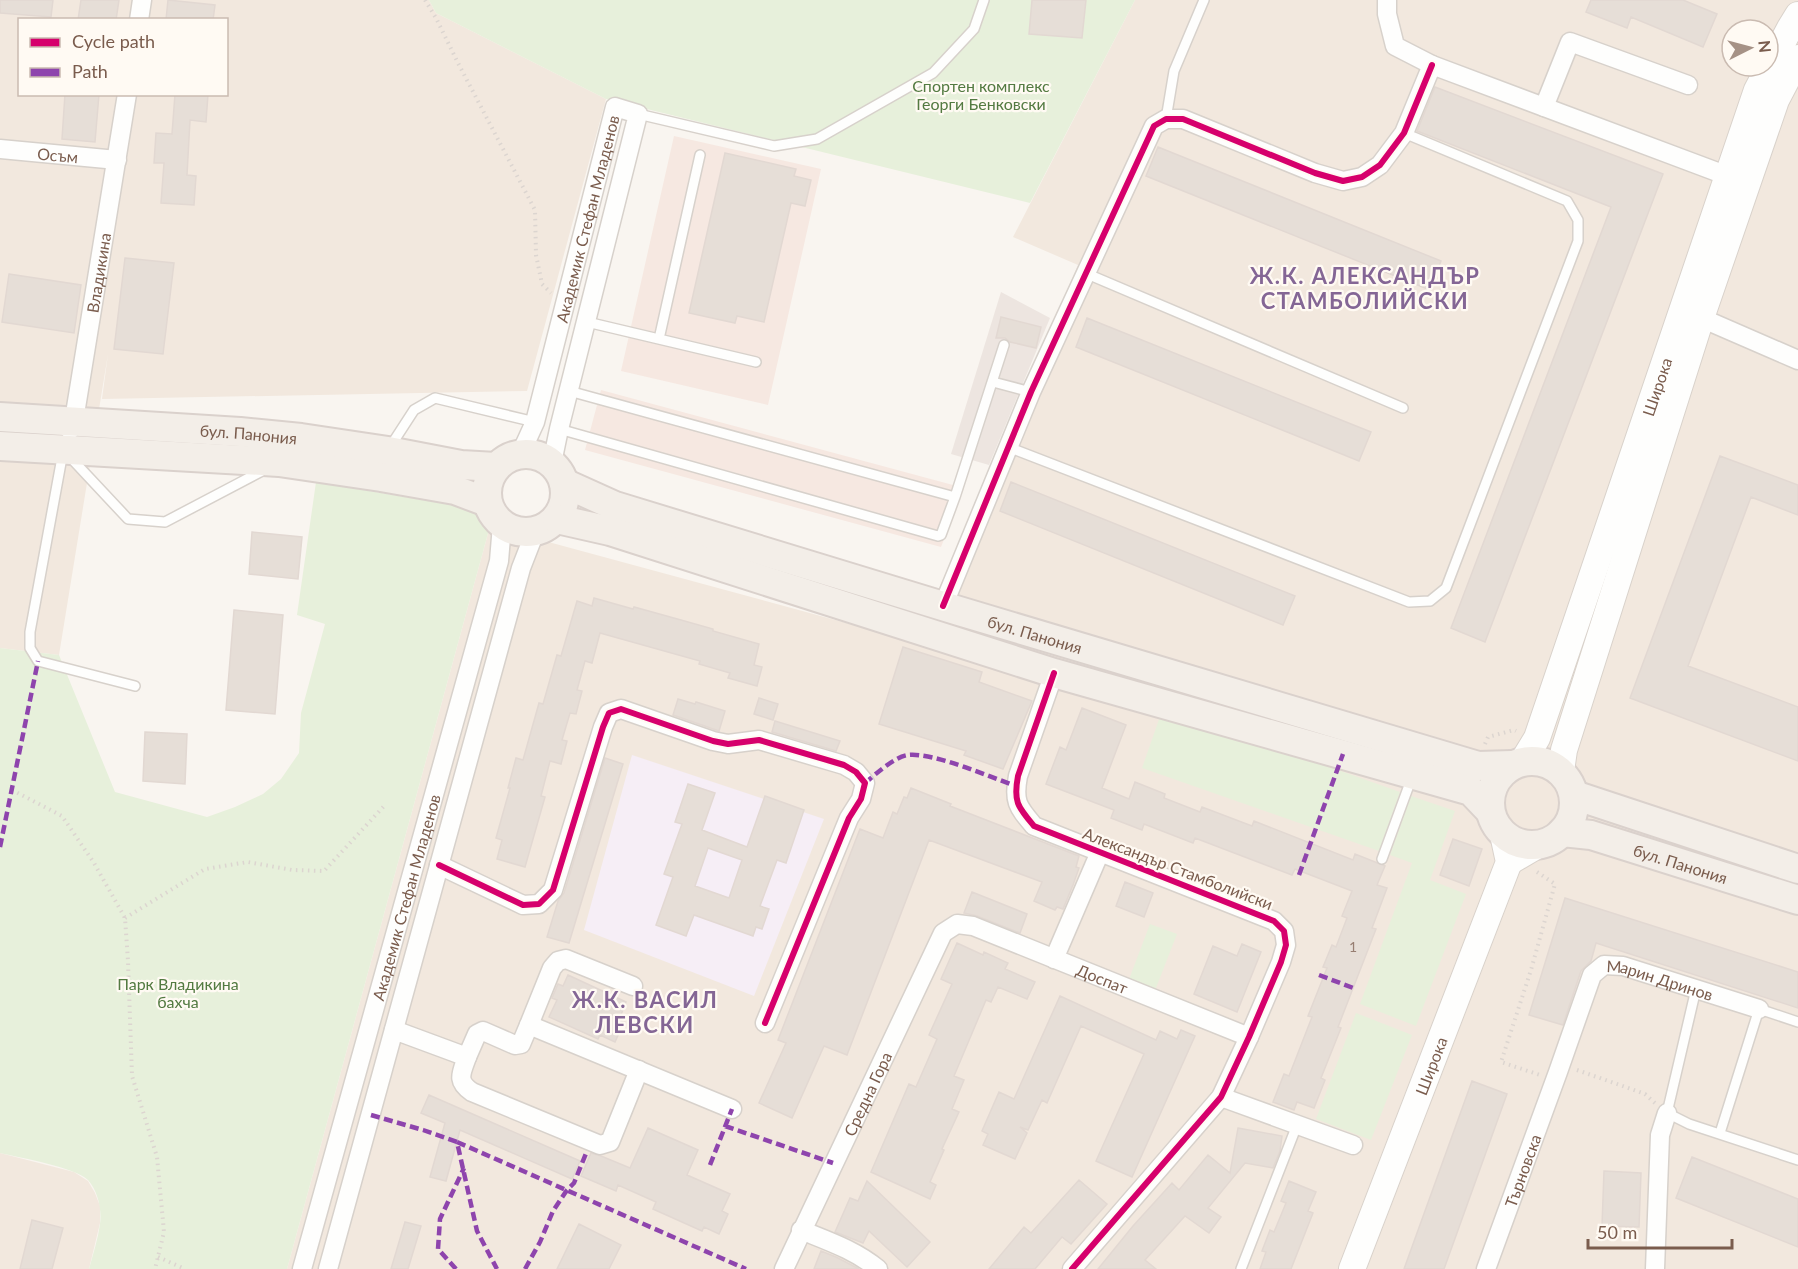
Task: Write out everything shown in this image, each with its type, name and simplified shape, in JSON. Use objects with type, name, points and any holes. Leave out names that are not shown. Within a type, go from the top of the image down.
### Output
[{"type":"main road","name":"Широка","points":[[1567,783],[1564,750],[1692,314],[1728,176],[1757,90],[1798,15]]},
{"type":"main road","name":"Широка","points":[[1518,763],[1537,738],[1692,314],[1776,100],[1798,58]]},
{"type":"main road","name":"бул. Панония","points":[[0,417],[74,420],[301,438],[461,465],[508,461],[535,455],[558,473],[615,506],[1478,766],[1533,760],[1543,762],[1567,783],[1798,869]]},
{"type":"main road","name":"бул. Панония","points":[[0,446],[279,462],[455,490],[495,513],[517,532],[546,525],[610,531],[1054,673],[1471,791],[1497,823],[1519,843],[1546,850],[1590,835],[1798,900]]},
{"type":"main road","points":[[495,513],[489,481],[508,461]]},
{"type":"main road","points":[[546,525],[565,502],[558,473]]},
{"type":"main road","points":[[1518,763],[1503,771],[1492,790],[1490,801],[1509,862],[1546,850],[1569,824],[1574,805],[1567,783]]},
{"type":"main road","name":"Широка","points":[[1352,1269],[1509,862]]},
{"type":"street","points":[[139,18],[142,0]]},
{"type":"street","points":[[1387,0],[1387,14],[1395,46],[1432,65],[1728,176]]},
{"type":"street","points":[[1544,107],[1570,42],[1688,85]]},
{"type":"street","points":[[944,606],[1030,392],[1154,126],[1166,119],[1183,119],[1315,173],[1343,181],[1362,177],[1380,165],[1404,134],[1432,65]]},
{"type":"street","name":"Владикина","points":[[63,450],[74,420],[127,96]]},
{"type":"street","name":"Академик Стефан Младенов","points":[[508,461],[535,422],[615,107],[638,114],[559,429],[558,473]]},
{"type":"street","name":"Осъм","points":[[0,149],[117,160]]},
{"type":"street","points":[[1692,314],[1798,360]]},
{"type":"street","name":"Академик Стефан Младенов","points":[[302,1269],[499,561],[495,513]]},
{"type":"street","name":"Академик Стефан Младенов","points":[[328,1269],[521,568],[546,525]]},
{"type":"street","name":"Александър Стамболийски","points":[[1054,673],[1018,776],[1016,797],[1018,807],[1034,826],[1274,921],[1284,931],[1286,945],[1249,1037],[1221,1097],[1072,1269]]},
{"type":"street","points":[[439,865],[523,905],[538,904],[553,890],[609,712],[621,709],[713,741],[728,744],[759,740],[844,765],[856,772],[865,783],[861,799],[849,818],[765,1023]]},
{"type":"street","points":[[1054,959],[1100,852]]},
{"type":"street","name":"Доспат","points":[[957,924],[973,926],[1249,1037]]},
{"type":"street","name":"Средна Гора","points":[[784,1269],[943,933],[957,924]]},
{"type":"street","points":[[633,986],[566,958],[558,961],[552,969],[521,1044],[515,1045],[483,1031],[477,1034],[466,1057],[461,1076],[464,1086],[472,1092],[600,1145],[610,1142],[639,1070]]},
{"type":"street","name":"Марин Дринов","points":[[1558,1072],[1592,975],[1604,965],[1623,966],[1759,1009]]},
{"type":"street","points":[[530,1025],[732,1109]]},
{"type":"street","points":[[394,1030],[466,1057]]},
{"type":"street","name":"Търновска","points":[[1486,1269],[1558,1072]]},
{"type":"street","points":[[1221,1097],[1353,1145]]},
{"type":"street","points":[[1655,1269],[1660,1135],[1666,1113]]},
{"type":"street","points":[[801,1230],[848,1250],[878,1269]]},
{"type":"lane","points":[[638,114],[774,146],[818,139],[933,73],[974,29],[984,0]]},
{"type":"lane","points":[[1166,119],[1174,70],[1204,0]]},
{"type":"lane","points":[[1008,447],[1409,602],[1430,601],[1446,588],[1578,241],[1578,220],[1567,201],[1404,134]]},
{"type":"lane","points":[[659,339],[700,155]]},
{"type":"lane","points":[[1085,273],[1403,408]]},
{"type":"lane","points":[[587,322],[756,362]]},
{"type":"lane","points":[[559,429],[935,536],[941,535],[1005,345]]},
{"type":"lane","points":[[993,382],[1030,392]]},
{"type":"lane","points":[[570,391],[955,497]]},
{"type":"lane","points":[[388,451],[414,410],[435,398],[535,422]]},
{"type":"lane","points":[[63,450],[128,519],[165,522],[279,462]]},
{"type":"lane","points":[[63,450],[30,632],[30,648],[38,661],[135,686]]},
{"type":"lane","points":[[1382,859],[1413,775]]},
{"type":"lane","points":[[1696,989],[1666,1113],[1689,1124],[1798,1160]]},
{"type":"lane","points":[[1720,1133],[1759,1009],[1798,1022]]},
{"type":"lane","points":[[1242,1269],[1298,1125]]},
{"type":"path","points":[[425,0],[535,210],[536,255],[542,284],[565,305]]},
{"type":"path","points":[[12,790],[62,816],[94,863],[124,918],[128,961],[132,1076],[157,1157],[164,1232],[156,1269]]},
{"type":"path","points":[[124,918],[205,869],[248,862],[292,870],[324,871],[385,806]]},
{"type":"path","points":[[1546,850],[1555,884],[1531,970],[1501,1062],[1537,1075],[1580,1070],[1645,1094],[1666,1113]]},
{"type":"path","points":[[158,1257],[185,1269]]},
{"type":"path","points":[[173,1263],[174,1269]]},
{"type":"shaded area","points":[[0,0],[429,0],[436,13],[606,99],[527,391],[102,399],[108,354],[59,655],[0,648]]},
{"type":"shaded area","points":[[1135,0],[1798,0],[1798,1269],[287,1269],[490,526],[916,642],[1078,265],[1013,237]]},
{"type":"shaded area","points":[[674,136],[821,169],[768,405],[621,371]]},
{"type":"shaded area","points":[[1001,292],[1050,318],[989,465],[951,454]]},
{"type":"shaded area","points":[[601,390],[964,488],[941,547],[585,450]]},
{"type":"shaded area","points":[[632,755],[824,819],[754,996],[584,930]]},
{"type":"shaded area","points":[[0,1153],[74,1172],[88,1181],[100,1206],[100,1223],[89,1269],[0,1269]]},
{"type":"green space","name":"Спортен комплекс Георги Бенковски","points":[[429,0],[1135,0],[1030,203],[606,99],[436,13]]},
{"type":"green space","name":"Парк Владикина бахча","points":[[316,482],[482,510],[490,526],[287,1269],[89,1269],[98,1235],[100,1207],[88,1180],[71,1171],[0,1153],[0,648],[59,655],[115,792],[207,817],[263,794],[281,779],[299,753],[301,713],[325,624],[297,615]]},
{"type":"green space","points":[[1163,708],[1400,792],[1379,851],[1142,768]]},
{"type":"green space","points":[[1411,796],[1455,811],[1430,880],[1466,894],[1416,1026],[1360,1004],[1412,863],[1390,855]]},
{"type":"green space","points":[[1150,924],[1177,934],[1154,993],[1128,982]]},
{"type":"green space","points":[[1356,1013],[1412,1035],[1371,1140],[1316,1119]]},
{"type":"building","points":[[0,0],[53,0],[51,17],[0,13]]},
{"type":"building","points":[[81,0],[119,0],[116,18],[78,18]]},
{"type":"building","points":[[168,0],[215,5],[213,18],[166,18]]},
{"type":"building","points":[[1032,0],[1086,0],[1082,38],[1029,34]]},
{"type":"building","points":[[1591,0],[1683,0],[1717,14],[1703,47],[1631,17],[1627,28],[1586,12]]},
{"type":"building","points":[[1435,87],[1663,174],[1485,642],[1451,628],[1611,207],[1417,131]]},
{"type":"building","points":[[65,96],[99,96],[95,142],[62,139]]},
{"type":"building","points":[[175,96],[208,96],[206,122],[190,120],[187,175],[196,176],[194,205],[161,203],[164,163],[154,163],[156,133],[172,134]]},
{"type":"building","points":[[1158,147],[1441,261],[1430,290],[1146,176]]},
{"type":"building","points":[[725,153],[796,169],[794,176],[811,180],[805,206],[791,203],[764,322],[737,316],[735,323],[689,313]]},
{"type":"building","points":[[125,258],[174,263],[163,354],[114,349]]},
{"type":"building","points":[[9,274],[81,285],[74,333],[2,322]]},
{"type":"building","points":[[1001,317],[1041,327],[1036,348],[1010,342],[1005,338],[996,338]]},
{"type":"building","points":[[1087,318],[1371,432],[1359,461],[1076,347]]},
{"type":"building","points":[[1720,456],[1798,485],[1798,515],[1751,497],[1688,666],[1798,707],[1798,761],[1630,698]]},
{"type":"building","points":[[1011,482],[1295,596],[1283,625],[1000,511]]},
{"type":"building","points":[[252,532],[302,537],[298,579],[249,574]]},
{"type":"building","points":[[594,598],[681,620],[759,644],[754,665],[762,667],[757,686],[728,678],[730,673],[699,664],[700,661],[600,633],[592,663],[585,661],[577,690],[582,691],[576,714],[570,713],[562,740],[567,741],[561,764],[550,761],[541,796],[545,797],[525,867],[497,859],[502,840],[496,838],[516,758],[523,760],[539,703],[543,704],[557,655],[561,656],[577,601],[592,606]]},
{"type":"building","points":[[234,610],[283,615],[275,714],[226,710]]},
{"type":"building","points":[[903,647],[982,672],[979,682],[1032,701],[1003,769],[964,755],[966,751],[879,724]]},
{"type":"building","points":[[759,698],[778,704],[773,720],[754,714]]},
{"type":"building","points":[[678,699],[725,711],[719,731],[673,715]]},
{"type":"building","points":[[1082,708],[1126,725],[1102,788],[1129,799],[1135,782],[1165,794],[1164,798],[1200,812],[1202,807],[1252,826],[1254,821],[1353,860],[1355,854],[1385,866],[1377,885],[1387,888],[1372,928],[1376,929],[1338,1027],[1341,1028],[1321,1078],[1325,1080],[1314,1108],[1297,1102],[1294,1110],[1273,1102],[1284,1074],[1289,1076],[1312,1017],[1308,1016],[1327,968],[1323,967],[1332,945],[1336,947],[1347,918],[1342,916],[1352,891],[1295,869],[1292,875],[1195,838],[1193,843],[1144,824],[1142,830],[1111,818],[1114,810],[1046,784],[1060,747],[1066,750]]},
{"type":"building","points":[[775,721],[840,741],[836,751],[772,732]]},
{"type":"building","points":[[145,732],[187,734],[185,784],[143,781]]},
{"type":"building","points":[[605,758],[623,764],[569,943],[547,937],[558,901],[564,893]]},
{"type":"building","points":[[688,784],[715,793],[702,830],[747,847],[765,796],[804,810],[786,863],[777,860],[760,906],[769,909],[762,929],[756,927],[753,936],[694,915],[686,936],[656,925],[673,877],[664,874],[682,824],[675,822]],"holes":[[[708,848],[742,860],[729,898],[695,886]]]},
{"type":"building","points":[[911,788],[951,804],[950,806],[1079,856],[1076,867],[1079,868],[1073,885],[1063,909],[1057,907],[1055,910],[1034,901],[1042,882],[929,840],[847,1055],[824,1046],[792,1118],[759,1103],[786,1043],[778,1040],[860,829],[883,838],[893,812],[897,814],[904,797],[907,798]]},
{"type":"building","points":[[1453,839],[1482,849],[1469,886],[1440,875]]},
{"type":"building","points":[[1125,882],[1153,893],[1144,917],[1116,906]]},
{"type":"building","points":[[972,892],[1027,914],[1020,933],[964,913]]},
{"type":"building","points":[[1565,898],[1798,972],[1798,1008],[1596,943],[1591,961],[1581,971],[1563,1025],[1529,1015]]},
{"type":"building","points":[[957,943],[1008,963],[1005,969],[1035,982],[1027,999],[998,987],[991,1002],[986,1000],[954,1076],[964,1080],[952,1109],[959,1112],[930,1182],[936,1185],[930,1199],[871,1172],[909,1084],[916,1087],[937,1039],[929,1035],[952,984],[941,979]]},
{"type":"building","points":[[1242,944],[1261,952],[1237,1012],[1194,994],[1213,946],[1237,956]]},
{"type":"building","points":[[568,975],[626,1002],[619,1020],[624,1022],[615,1042],[600,1035],[598,1039],[549,1017],[557,1000],[552,998],[558,984],[563,986]]},
{"type":"building","points":[[1060,996],[1156,1040],[1160,1031],[1177,1039],[1181,1030],[1195,1036],[1132,1177],[1096,1161],[1144,1054],[1081,1026],[1047,1103],[1042,1100],[1028,1130],[1020,1127],[1027,1133],[1015,1159],[983,1145],[988,1134],[982,1131],[999,1092],[1014,1099]]},
{"type":"building","points":[[1472,1081],[1507,1094],[1444,1269],[1404,1269]]},
{"type":"building","points":[[429,1095],[580,1161],[572,1179],[460,1130],[446,1181],[430,1177],[445,1123],[421,1113]]},
{"type":"building","points":[[648,1128],[698,1150],[687,1175],[730,1194],[722,1211],[728,1214],[719,1234],[704,1227],[702,1231],[653,1209],[656,1202],[618,1185],[616,1191],[581,1176],[591,1153],[630,1168]]},
{"type":"building","points":[[1238,1128],[1282,1136],[1280,1151],[1273,1168],[1245,1163],[1208,1208],[1221,1217],[1209,1233],[1185,1216],[1145,1260],[1156,1269],[1098,1269],[1172,1183],[1179,1190],[1208,1155],[1230,1173]]},
{"type":"building","points":[[1692,1157],[1798,1199],[1798,1247],[1676,1198]]},
{"type":"building","points":[[1604,1171],[1641,1173],[1639,1227],[1602,1226]]},
{"type":"building","points":[[1079,1180],[1107,1204],[1071,1244],[1062,1237],[1035,1269],[989,1269],[1024,1227],[1031,1233]]},
{"type":"building","points":[[867,1181],[930,1242],[907,1267],[869,1231],[863,1243],[835,1232],[850,1198],[858,1201]]},
{"type":"building","points":[[1289,1181],[1316,1192],[1308,1211],[1313,1213],[1291,1269],[1260,1269],[1266,1252],[1262,1251],[1270,1230],[1274,1232],[1286,1203],[1281,1201]]},
{"type":"building","points":[[32,1220],[63,1228],[52,1269],[20,1269]]},
{"type":"building","points":[[405,1222],[421,1226],[408,1269],[391,1269]]},
{"type":"building","points":[[579,1224],[621,1245],[609,1269],[557,1269]]},
{"type":"building","points":[[821,1251],[836,1257],[859,1269],[814,1269]]},
{"type":"marked path","points":[[0,847],[38,661]]},
{"type":"marked path","points":[[1299,875],[1343,754]]},
{"type":"marked path","points":[[865,783],[897,759],[908,755],[919,755],[946,761],[1016,786]]},
{"type":"marked path","points":[[1319,975],[1356,989]]},
{"type":"marked path","points":[[710,1165],[732,1109]]},
{"type":"marked path","points":[[371,1115],[457,1142],[477,1231],[497,1269]]},
{"type":"marked path","points":[[725,1126],[833,1163]]},
{"type":"marked path","points":[[457,1142],[746,1269]]},
{"type":"marked path","points":[[525,1269],[553,1211],[574,1183],[587,1151]]},
{"type":"marked path","points":[[456,1269],[438,1249],[440,1219],[464,1168]]},
{"type":"cycle path","points":[[943,606],[1031,392],[1154,126],[1166,119],[1183,119],[1315,173],[1343,181],[1362,177],[1380,165],[1404,133],[1432,65]]},
{"type":"cycle path","points":[[1054,673],[1018,776],[1016,792],[1018,804],[1034,826],[1274,921],[1284,931],[1286,945],[1249,1037],[1221,1097],[1072,1269]]},
{"type":"cycle path","points":[[439,865],[523,905],[539,904],[553,890],[603,727],[609,713],[621,709],[713,741],[728,744],[759,740],[844,765],[856,772],[865,783],[861,799],[849,818],[765,1023]]},
{"type":"district","name":"Ж.К. АЛЕКСАНДЪР СТАМБОЛИЙСКИ","points":[[1365,288]]},
{"type":"district","name":"Ж.К. ВАСИЛ ЛЕВСКИ","points":[[645,1012]]}]
